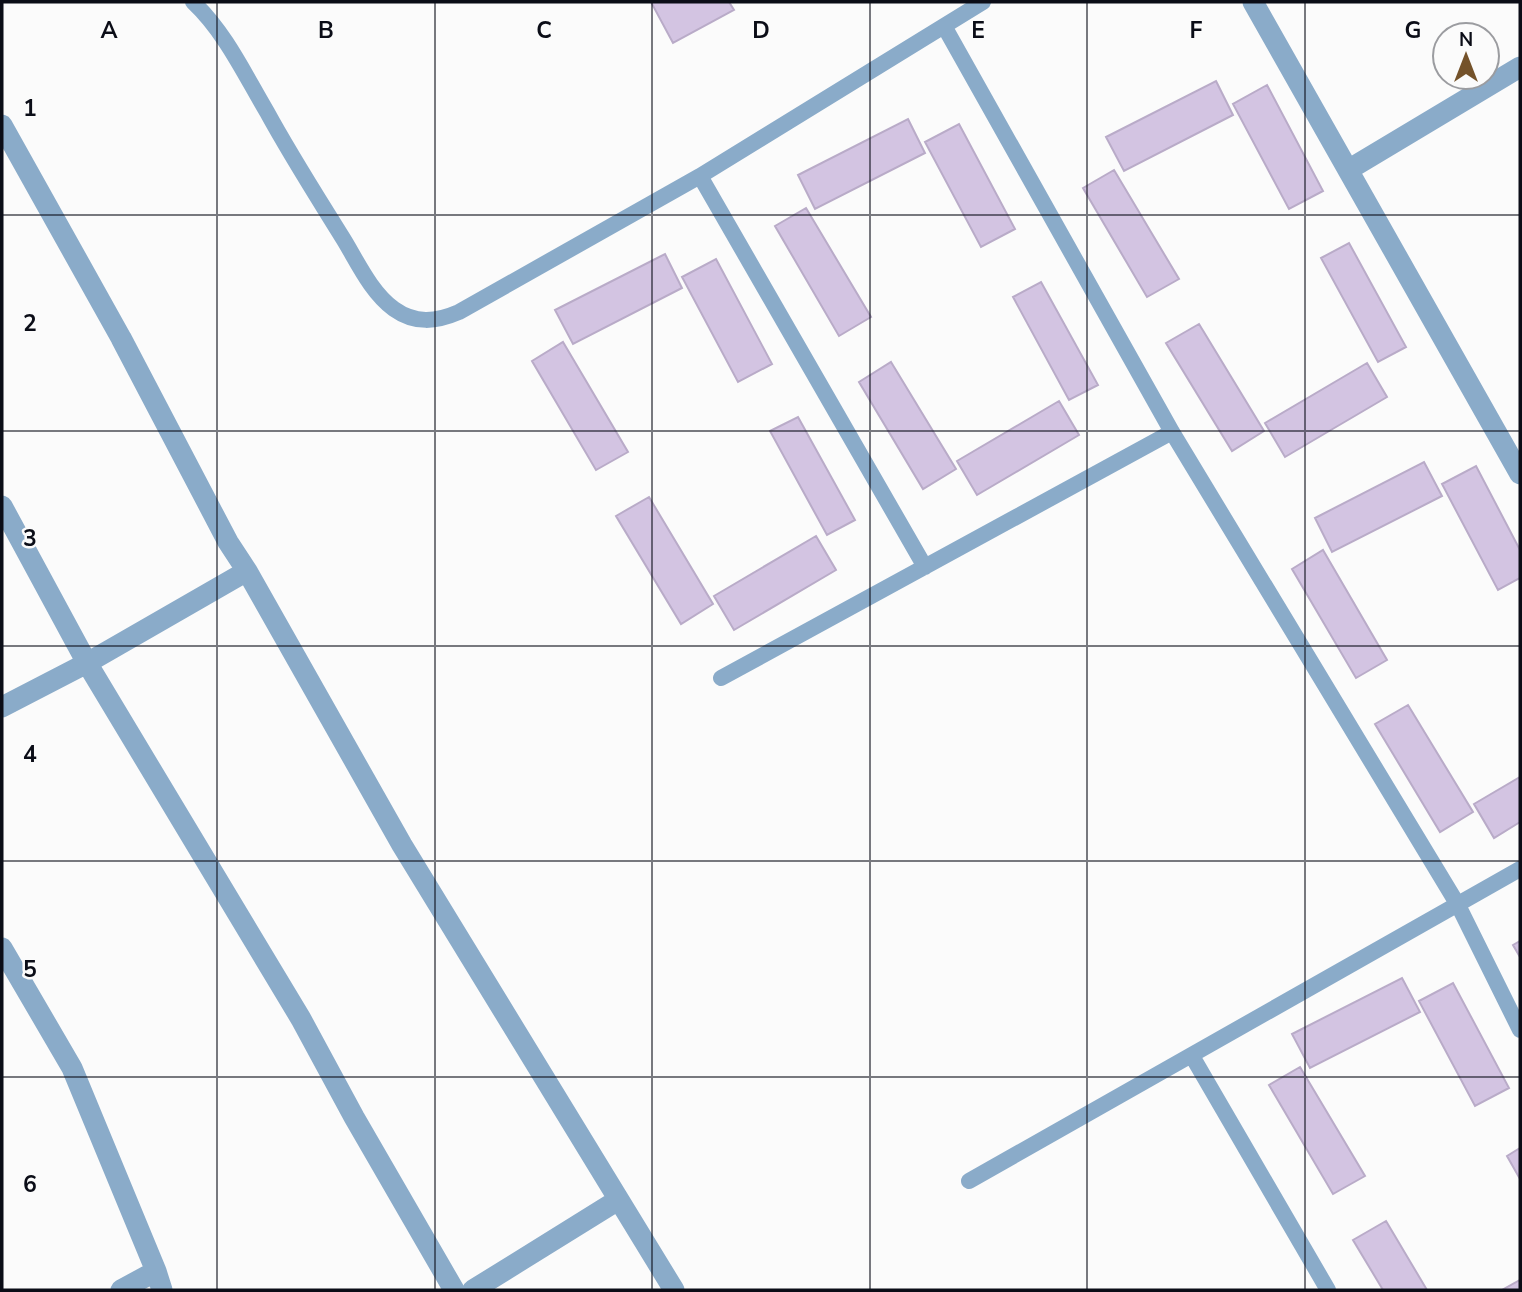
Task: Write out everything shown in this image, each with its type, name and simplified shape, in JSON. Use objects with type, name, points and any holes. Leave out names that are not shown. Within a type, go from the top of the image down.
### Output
[{"type":"street","points":[[1253,2],[1520,474]]},
{"type":"street","points":[[1348,170],[1520,67]]},
{"type":"street","points":[[2,125],[121,338],[228,542],[402,845],[674,1290]]},
{"type":"street","points":[[2,506],[87,663],[301,1019],[454,1290]]},
{"type":"street","points":[[2,707],[87,663],[247,571]]},
{"type":"street","points":[[2,948],[72,1068],[159,1281],[121,1290]]},
{"type":"street","points":[[473,1290],[618,1200]]},
{"type":"lane","points":[[193,2],[205,13],[231,51],[294,160],[374,289],[396,310],[421,321],[444,318],[459,312],[700,176],[983,2]]},
{"type":"lane","points":[[944,26],[1172,432],[1458,905],[1520,1030]]},
{"type":"lane","points":[[700,176],[925,567]]},
{"type":"lane","points":[[721,678],[1172,432]]},
{"type":"lane","points":[[969,1181],[1520,869]]},
{"type":"lane","points":[[1192,1056],[1328,1290]]},
{"type":"building","points":[[651,2],[729,2],[734,10],[673,43]]},
{"type":"building","points":[[1216,81],[1233,115],[1124,171],[1106,137]]},
{"type":"building","points":[[1267,85],[1323,191],[1289,209],[1233,104]]},
{"type":"building","points":[[908,119],[925,153],[815,209],[798,175]]},
{"type":"building","points":[[959,124],[1015,229],[981,247],[925,142]]},
{"type":"building","points":[[1114,170],[1179,279],[1147,297],[1083,188]]},
{"type":"building","points":[[806,208],[871,317],[839,336],[775,226]]},
{"type":"building","points":[[1349,243],[1406,347],[1378,362],[1321,258]]},
{"type":"building","points":[[665,254],[682,288],[573,344],[555,310]]},
{"type":"building","points":[[716,259],[772,364],[738,382],[682,277]]},
{"type":"building","points":[[1041,282],[1098,385],[1069,400],[1013,297]]},
{"type":"building","points":[[1199,324],[1264,431],[1232,451],[1166,343]]},
{"type":"building","points":[[563,342],[628,452],[596,470],[532,361]]},
{"type":"building","points":[[891,362],[956,469],[923,489],[859,382]]},
{"type":"building","points":[[1367,363],[1387,397],[1285,457],[1265,423]]},
{"type":"building","points":[[1059,401],[1079,435],[977,495],[957,461]]},
{"type":"building","points":[[798,417],[855,520],[827,535],[770,431]]},
{"type":"building","points":[[1424,462],[1442,496],[1332,552],[1315,518]]},
{"type":"building","points":[[1476,466],[1520,550],[1520,578],[1498,590],[1442,484]]},
{"type":"building","points":[[649,497],[713,604],[681,624],[616,516]]},
{"type":"building","points":[[816,536],[836,570],[734,630],[714,596]]},
{"type":"building","points":[[1323,550],[1387,660],[1356,678],[1292,569]]},
{"type":"building","points":[[1408,705],[1473,812],[1440,832],[1375,724]]},
{"type":"building","points":[[1520,777],[1520,822],[1494,838],[1474,804]]},
{"type":"building","points":[[1520,941],[1520,957],[1513,945]]},
{"type":"building","points":[[1402,978],[1420,1012],[1310,1068],[1292,1034]]},
{"type":"building","points":[[1453,983],[1509,1088],[1475,1106],[1419,1001]]},
{"type":"building","points":[[1300,1067],[1365,1176],[1333,1194],[1269,1085]]},
{"type":"building","points":[[1520,1148],[1520,1179],[1507,1156]]},
{"type":"building","points":[[1386,1221],[1427,1290],[1383,1290],[1353,1240]]},
{"type":"building","points":[[1520,1280],[1520,1290],[1502,1290]]}]
